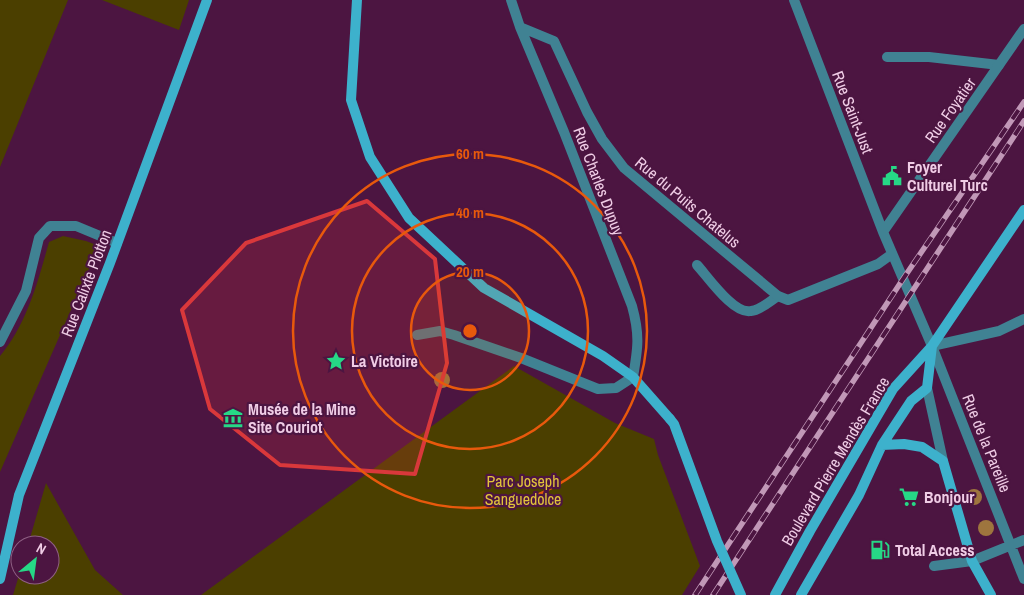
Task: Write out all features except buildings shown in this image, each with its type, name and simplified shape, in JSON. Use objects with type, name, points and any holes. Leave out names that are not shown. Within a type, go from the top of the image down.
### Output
[{"type":"main road","name":"Rue Calixte Plotton","points":[[0,578],[19,494],[117,244],[207,0]]},
{"type":"main road","points":[[357,0],[351,100],[370,157],[409,218],[484,288],[603,356],[633,377],[670,419],[674,424],[717,541],[741,595]]},
{"type":"main road","name":"Boulevard Pierre Mendès France","points":[[775,595],[810,530],[893,389],[932,346],[1024,210]]},
{"type":"main road","points":[[927,388],[932,346]]},
{"type":"main road","name":"Boulevard Pierre Mendès France","points":[[801,595],[859,495],[882,444],[911,402],[927,388]]},
{"type":"main road","name":"Boulevard Pierre Mendès France","points":[[882,444],[904,444],[922,447],[943,461]]},
{"type":"main road","points":[[943,461],[972,561],[991,595]]},
{"type":"street","name":"Rue Charles Dupuy","points":[[511,0],[520,27],[564,132],[632,306],[638,326],[638,346],[633,377]]},
{"type":"street","name":"Rue Saint-Just","points":[[794,0],[883,232],[932,346]]},
{"type":"street","name":"Rue du Puits Chatelus","points":[[520,27],[554,41],[594,126],[624,168],[778,296]]},
{"type":"street","name":"Rue Foyatier","points":[[883,232],[1024,29]]},
{"type":"street","points":[[887,57],[929,57],[999,65]]},
{"type":"street","points":[[0,342],[26,292],[39,238],[50,226],[76,226],[117,244]]},
{"type":"street","points":[[697,265],[728,300],[738,309],[749,312],[758,310],[778,296],[788,300],[878,264],[892,254]]},
{"type":"street","points":[[932,346],[998,331],[1024,319]]},
{"type":"street","points":[[417,335],[440,331],[454,335],[521,358],[598,389],[616,388],[633,377]]},
{"type":"street","name":"Rue de la Pareille","points":[[932,346],[1024,579]]},
{"type":"street","points":[[927,388],[943,461]]},
{"type":"street","points":[[934,566],[972,561],[1024,540]]},
{"type":"highlighted area","points":[[367,201],[435,259],[447,363],[415,474],[280,465],[210,409],[182,310],[246,243]]},
{"type":"green space","points":[[0,0],[68,0],[0,167]]},
{"type":"green space","points":[[102,0],[189,0],[179,30]]},
{"type":"green space","points":[[63,236],[99,246],[0,472],[0,356],[18,330],[36,287],[49,242]]},
{"type":"green space","name":"Parc Joseph Sanguedolce","points":[[514,366],[615,423],[654,439],[658,455],[700,566],[682,595],[201,595]]},
{"type":"green space","points":[[46,483],[95,570],[123,595],[13,595],[16,585],[60,585],[60,535],[31,535]]},
{"type":"railway","points":[[695,595],[903,279],[1024,102]]},
{"type":"railway","points":[[713,595],[1024,121]]},
{"type":"place","name":"Foyer Culturel Turc","points":[[892,176]]},
{"type":"place","name":"La Victoire","points":[[336,361]]},
{"type":"place","name":"Musée de la Mine Site Couriot","points":[[233,418]]},
{"type":"place","name":"Bonjour","points":[[909,497]]},
{"type":"place","name":"Total Access","points":[[880,550]]}]
